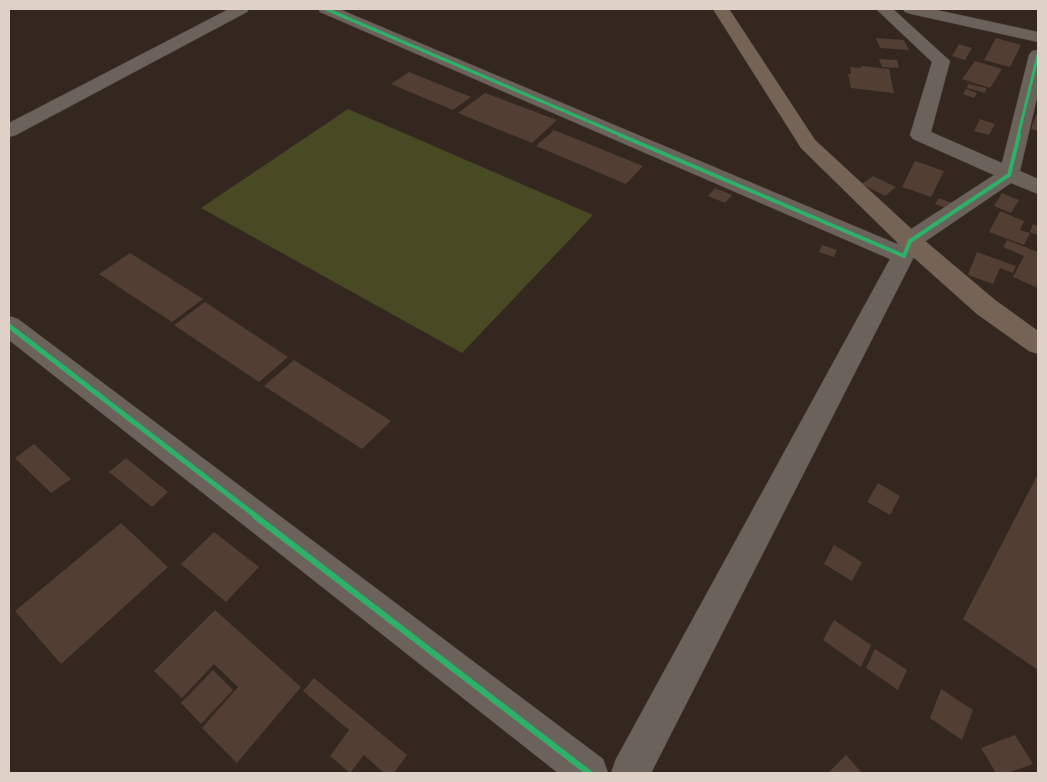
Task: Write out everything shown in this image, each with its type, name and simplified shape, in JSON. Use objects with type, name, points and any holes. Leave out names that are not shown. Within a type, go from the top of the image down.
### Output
[{"type":"highway","points":[[721,9],[808,144],[907,248],[1038,344]]},
{"type":"street","points":[[9,131],[241,9]]},
{"type":"street","points":[[326,9],[907,248]]},
{"type":"street","points":[[884,9],[941,61],[920,135],[1038,187]]},
{"type":"street","points":[[911,9],[1038,37]]},
{"type":"street","points":[[630,773],[907,248],[1009,175],[1038,55]]},
{"type":"street","points":[[9,326],[589,773]]},
{"type":"green space","points":[[348,109],[593,215],[462,353],[201,208]]},
{"type":"building","points":[[876,38],[904,40],[909,50],[880,48]]},
{"type":"building","points":[[996,38],[1021,45],[1010,67],[984,60]]},
{"type":"building","points":[[959,44],[972,48],[965,60],[952,56]]},
{"type":"building","points":[[879,59],[897,60],[899,68],[882,67]]},
{"type":"building","points":[[975,61],[1002,69],[990,88],[962,79]]},
{"type":"building","points":[[861,66],[889,69],[894,93],[851,88],[848,74],[851,74],[850,67],[861,68]]},
{"type":"building","points":[[409,72],[471,97],[453,110],[391,84]]},
{"type":"building","points":[[968,84],[986,88],[985,93],[967,88]]},
{"type":"building","points":[[966,89],[977,93],[974,98],[963,94]]},
{"type":"building","points":[[485,93],[557,120],[532,143],[458,113]]},
{"type":"building","points":[[1036,115],[1038,115],[1038,131],[1031,129]]},
{"type":"building","points":[[980,119],[995,124],[989,135],[974,131]]},
{"type":"building","points":[[554,130],[643,166],[626,184],[536,146]]},
{"type":"building","points":[[915,161],[944,171],[931,197],[902,187]]},
{"type":"building","points":[[873,176],[896,187],[885,196],[862,184]]},
{"type":"building","points":[[715,188],[732,195],[725,203],[708,196]]},
{"type":"building","points":[[1002,193],[1019,200],[1011,213],[994,206]]},
{"type":"building","points":[[939,198],[962,207],[959,213],[935,204]]},
{"type":"building","points":[[1000,211],[1024,221],[1020,230],[1030,233],[1024,245],[989,232]]},
{"type":"building","points":[[1033,224],[1038,226],[1038,235],[1030,232]]},
{"type":"building","points":[[1007,240],[1038,252],[1038,288],[1013,277],[1024,256],[1003,247]]},
{"type":"building","points":[[822,245],[837,250],[834,257],[819,252]]},
{"type":"building","points":[[977,252],[1016,266],[1013,273],[1000,268],[993,284],[968,275]]},
{"type":"building","points":[[130,253],[203,299],[172,322],[99,274]]},
{"type":"building","points":[[205,302],[288,357],[259,382],[174,325]]},
{"type":"building","points":[[294,360],[391,421],[362,449],[264,386]]},
{"type":"building","points":[[34,444],[71,479],[51,493],[15,458]]},
{"type":"building","points":[[126,458],[168,492],[152,507],[109,472]]},
{"type":"building","points":[[1038,474],[1038,670],[963,619]]},
{"type":"building","points":[[878,483],[900,496],[890,515],[867,502]]},
{"type":"building","points":[[121,523],[168,567],[61,664],[15,611]]},
{"type":"building","points":[[214,532],[259,567],[226,602],[181,564]]},
{"type":"building","points":[[834,545],[862,562],[852,581],[824,564]]},
{"type":"building","points":[[215,610],[301,687],[237,763],[202,728],[238,687],[214,664],[182,698],[154,671]]},
{"type":"building","points":[[834,620],[871,645],[861,667],[823,640]]},
{"type":"building","points":[[875,649],[907,670],[898,690],[866,668]]},
{"type":"building","points":[[213,670],[233,690],[201,724],[181,703]]},
{"type":"building","points":[[314,678],[407,755],[394,773],[384,773],[364,755],[350,773],[330,756],[349,730],[303,691]]},
{"type":"building","points":[[941,689],[973,710],[962,740],[930,718]]},
{"type":"building","points":[[1015,735],[1033,764],[1008,773],[996,773],[981,748]]},
{"type":"building","points":[[846,755],[862,773],[828,773]]},
{"type":"cycle path","points":[[326,9],[904,256],[910,241],[1009,175],[1038,55]]},
{"type":"cycle path","points":[[9,326],[589,773]]}]
